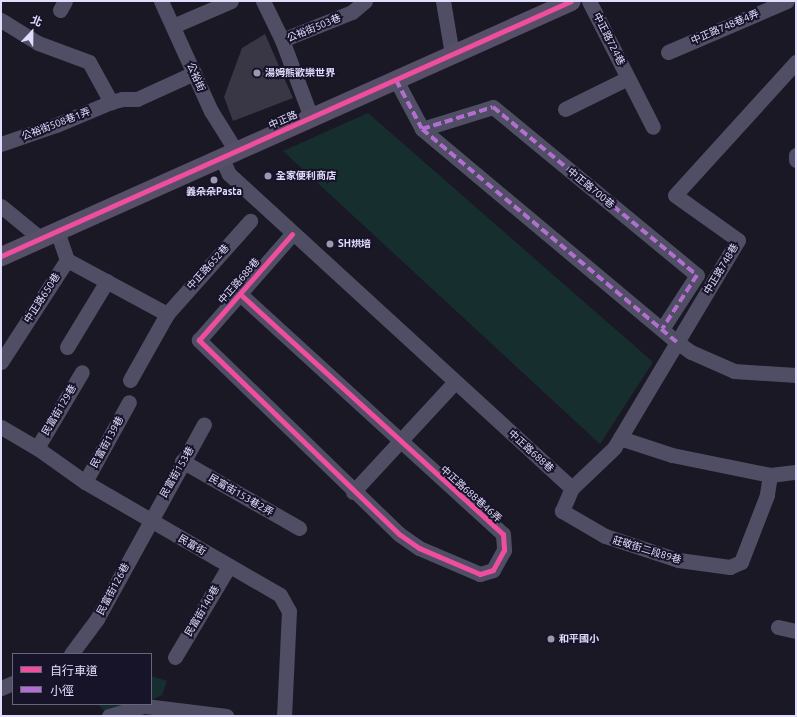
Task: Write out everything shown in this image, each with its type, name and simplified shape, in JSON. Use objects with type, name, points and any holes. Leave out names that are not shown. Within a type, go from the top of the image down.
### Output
[{"type":"main road","name":"中正路","points":[[1,256],[572,1]]},
{"type":"street","name":"公裕街","points":[[161,1],[229,154]]},
{"type":"street","points":[[173,26],[231,1]]},
{"type":"street","points":[[263,1],[282,40],[311,117]]},
{"type":"street","name":"公裕街503巷","points":[[282,40],[352,12],[365,1]]},
{"type":"street","points":[[443,1],[452,54]]},
{"type":"street","name":"中正路724巷","points":[[589,1],[653,127]]},
{"type":"street","name":"中正路748巷4弄","points":[[668,52],[785,2]]},
{"type":"street","points":[[1,20],[38,43],[89,62],[111,102]]},
{"type":"street","name":"中正路748巷","points":[[562,511],[572,488],[614,448],[738,240],[675,195],[796,62]]},
{"type":"street","name":"公裕街508巷1弄","points":[[1,144],[56,125],[111,102],[122,99],[137,99],[194,73]]},
{"type":"street","name":"中正路724巷","points":[[565,109],[628,78]]},
{"type":"street","points":[[396,80],[422,129],[677,342],[691,352],[734,371],[796,375]]},
{"type":"street","name":"中正路700巷","points":[[422,129],[493,107],[697,275],[662,329]]},
{"type":"street","name":"中正路688巷","points":[[229,154],[229,174],[292,234],[572,488]]},
{"type":"street","points":[[796,155],[796,160]]},
{"type":"street","points":[[1,206],[48,235],[67,260],[167,314]]},
{"type":"street","name":"中正路652巷","points":[[130,380],[167,314],[250,221]]},
{"type":"street","name":"中正路688巷","points":[[199,340],[292,234]]},
{"type":"street","name":"中正路650巷","points":[[1,362],[67,260]]},
{"type":"street","points":[[67,347],[107,281]]},
{"type":"street","name":"中正路688巷46弄","points":[[199,340],[353,492],[399,534],[419,548],[480,574],[487,574],[493,570],[504,550],[503,534],[399,442],[240,294]]},
{"type":"street","name":"民富街129巷","points":[[37,448],[82,372]]},
{"type":"street","points":[[353,492],[455,382]]},
{"type":"street","name":"民富街139巷","points":[[85,482],[129,402]]},
{"type":"street","name":"民富街153巷","points":[[150,520],[204,424]]},
{"type":"street","name":"民富街","points":[[1,427],[37,448],[85,482],[280,595],[289,611],[284,716]]},
{"type":"street","points":[[620,438],[672,455],[770,475],[796,472]]},
{"type":"street","name":"民富街153巷2弄","points":[[182,461],[299,528]]},
{"type":"street","name":"莊敬街二段89巷","points":[[562,511],[612,539],[678,560],[730,567],[741,562],[767,495],[770,475]]},
{"type":"street","name":"民富街126巷","points":[[72,653],[97,619],[150,520]]},
{"type":"street","name":"民富街140巷","points":[[175,657],[229,566]]},
{"type":"street","points":[[778,627],[796,631]]},
{"type":"street","points":[[1,688],[12,683]]},
{"type":"street","points":[[109,716],[145,706],[226,716]]},
{"type":"green space","points":[[368,113],[653,362],[600,444],[283,151]]},
{"type":"green space","points":[[152,676],[167,681],[162,695],[152,700]]},
{"type":"green space","points":[[99,705],[126,705],[109,716]]},
{"type":"building","name":"湯姆熊歡樂世界","points":[[265,34],[293,98],[233,121],[224,97],[242,48]]},
{"type":"marked path","points":[[396,80],[422,129],[677,342]]},
{"type":"marked path","points":[[422,129],[493,107],[697,275],[662,329]]},
{"type":"cycle path","points":[[1,256],[571,1]]},
{"type":"cycle path","points":[[240,294],[503,534],[504,550],[493,570],[480,574],[419,548],[399,534],[199,340],[292,234]]},
{"type":"place","name":"湯姆熊歡樂世界","points":[[257,73]]},
{"type":"place","name":"全家便利商店","points":[[268,176]]},
{"type":"place","name":"義朵朵Pasta","points":[[214,180]]},
{"type":"place","name":"SH烘培","points":[[330,244]]},
{"type":"place","name":"和平國小","points":[[551,639]]}]
